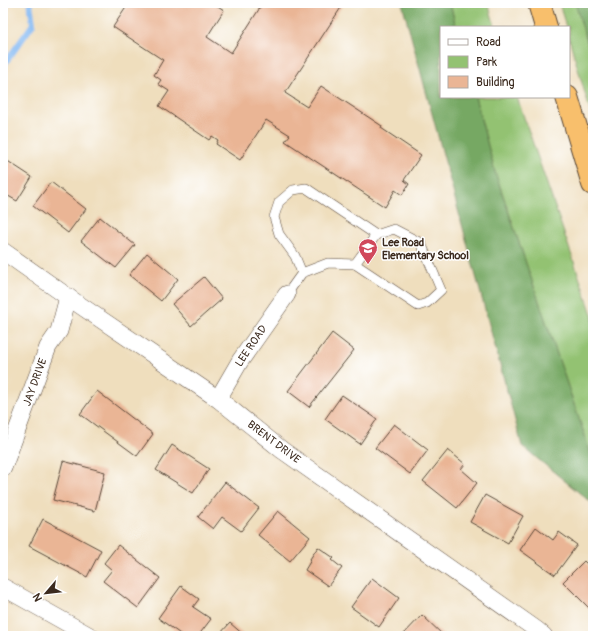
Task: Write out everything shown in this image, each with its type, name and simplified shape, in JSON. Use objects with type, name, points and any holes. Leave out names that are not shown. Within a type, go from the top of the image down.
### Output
[{"type":"highway","points":[[539,3],[546,26]]},
{"type":"highway","points":[[567,98],[593,184]]},
{"type":"street","name":"BRENT DRIVE","points":[[3,251],[218,399],[282,450],[544,636]]},
{"type":"street","name":"LEE ROAD","points":[[218,399],[240,361],[287,294]]},
{"type":"street","name":"JAY DRIVE","points":[[3,468],[48,347],[59,331],[68,297]]},
{"type":"street","points":[[3,587],[90,636]]},
{"type":"lane","points":[[302,273],[295,256],[279,234],[274,217],[279,202],[293,190],[306,188],[376,235]]},
{"type":"lane","points":[[287,294],[302,273],[328,263],[355,264],[418,306],[427,303],[441,290],[421,243],[394,229],[376,235],[355,264]]},
{"type":"green space","points":[[402,3],[450,3],[456,26],[440,26],[440,98],[475,98],[495,172],[593,460],[593,504],[522,446]]},
{"type":"green space","points":[[450,3],[488,3],[495,26],[456,26]]},
{"type":"green space","points":[[559,3],[593,3],[593,121],[570,41],[570,26],[566,26]]},
{"type":"green space","points":[[575,3],[593,3],[593,62]]},
{"type":"green space","points":[[475,98],[517,98],[593,317],[593,460],[495,172]]},
{"type":"building","points":[[129,3],[138,3],[144,7],[146,3],[213,3],[224,10],[207,37],[231,53],[263,3],[344,3],[285,93],[307,107],[321,86],[382,126],[381,128],[421,155],[404,180],[409,184],[402,195],[395,190],[385,207],[285,141],[290,135],[266,120],[240,160],[216,144],[218,140],[212,136],[209,140],[159,106],[169,91],[158,84],[161,80],[154,75],[163,60],[113,27]]},
{"type":"building","points":[[3,158],[32,177],[17,201],[3,193]]},
{"type":"building","points":[[51,182],[86,209],[68,233],[33,206]]},
{"type":"building","points":[[100,217],[135,245],[116,268],[81,241]]},
{"type":"building","points":[[147,253],[178,279],[161,301],[129,275]]},
{"type":"building","points":[[204,277],[222,299],[191,326],[172,304]]},
{"type":"building","points":[[332,333],[354,350],[309,407],[288,391]]},
{"type":"building","points":[[97,391],[153,434],[137,456],[80,414]]},
{"type":"building","points":[[342,395],[377,419],[360,444],[325,419]]},
{"type":"building","points":[[394,424],[428,450],[410,474],[375,448]]},
{"type":"building","points":[[172,445],[209,469],[193,493],[156,470]]},
{"type":"building","points":[[448,450],[465,464],[461,469],[477,483],[457,508],[423,481]]},
{"type":"building","points":[[63,461],[105,472],[95,511],[53,500]]},
{"type":"building","points":[[225,482],[259,508],[241,531],[222,517],[213,529],[198,517]]},
{"type":"building","points":[[485,495],[523,516],[508,543],[470,522]]},
{"type":"building","points":[[278,511],[310,537],[290,561],[258,535]]},
{"type":"building","points":[[43,519],[101,550],[87,577],[29,546]]},
{"type":"building","points":[[536,527],[553,540],[559,532],[577,545],[555,575],[520,550]]},
{"type":"building","points":[[118,545],[160,578],[138,608],[103,581],[112,570],[104,563]]},
{"type":"building","points":[[318,547],[334,558],[332,560],[342,568],[328,586],[305,570]]},
{"type":"building","points":[[584,561],[593,570],[593,606],[590,609],[563,582]]},
{"type":"building","points":[[372,578],[399,598],[379,627],[351,607]]},
{"type":"building","points":[[181,586],[199,599],[193,607],[211,619],[198,636],[183,636],[158,618]]},
{"type":"building","points":[[422,615],[444,636],[402,636]]},
{"type":"building","points":[[230,623],[245,636],[218,636]]},
{"type":"waterway","points":[[3,66],[33,24],[30,3]]},
{"type":"place","name":"Lee Road Elementary School","points":[[368,265]]}]
